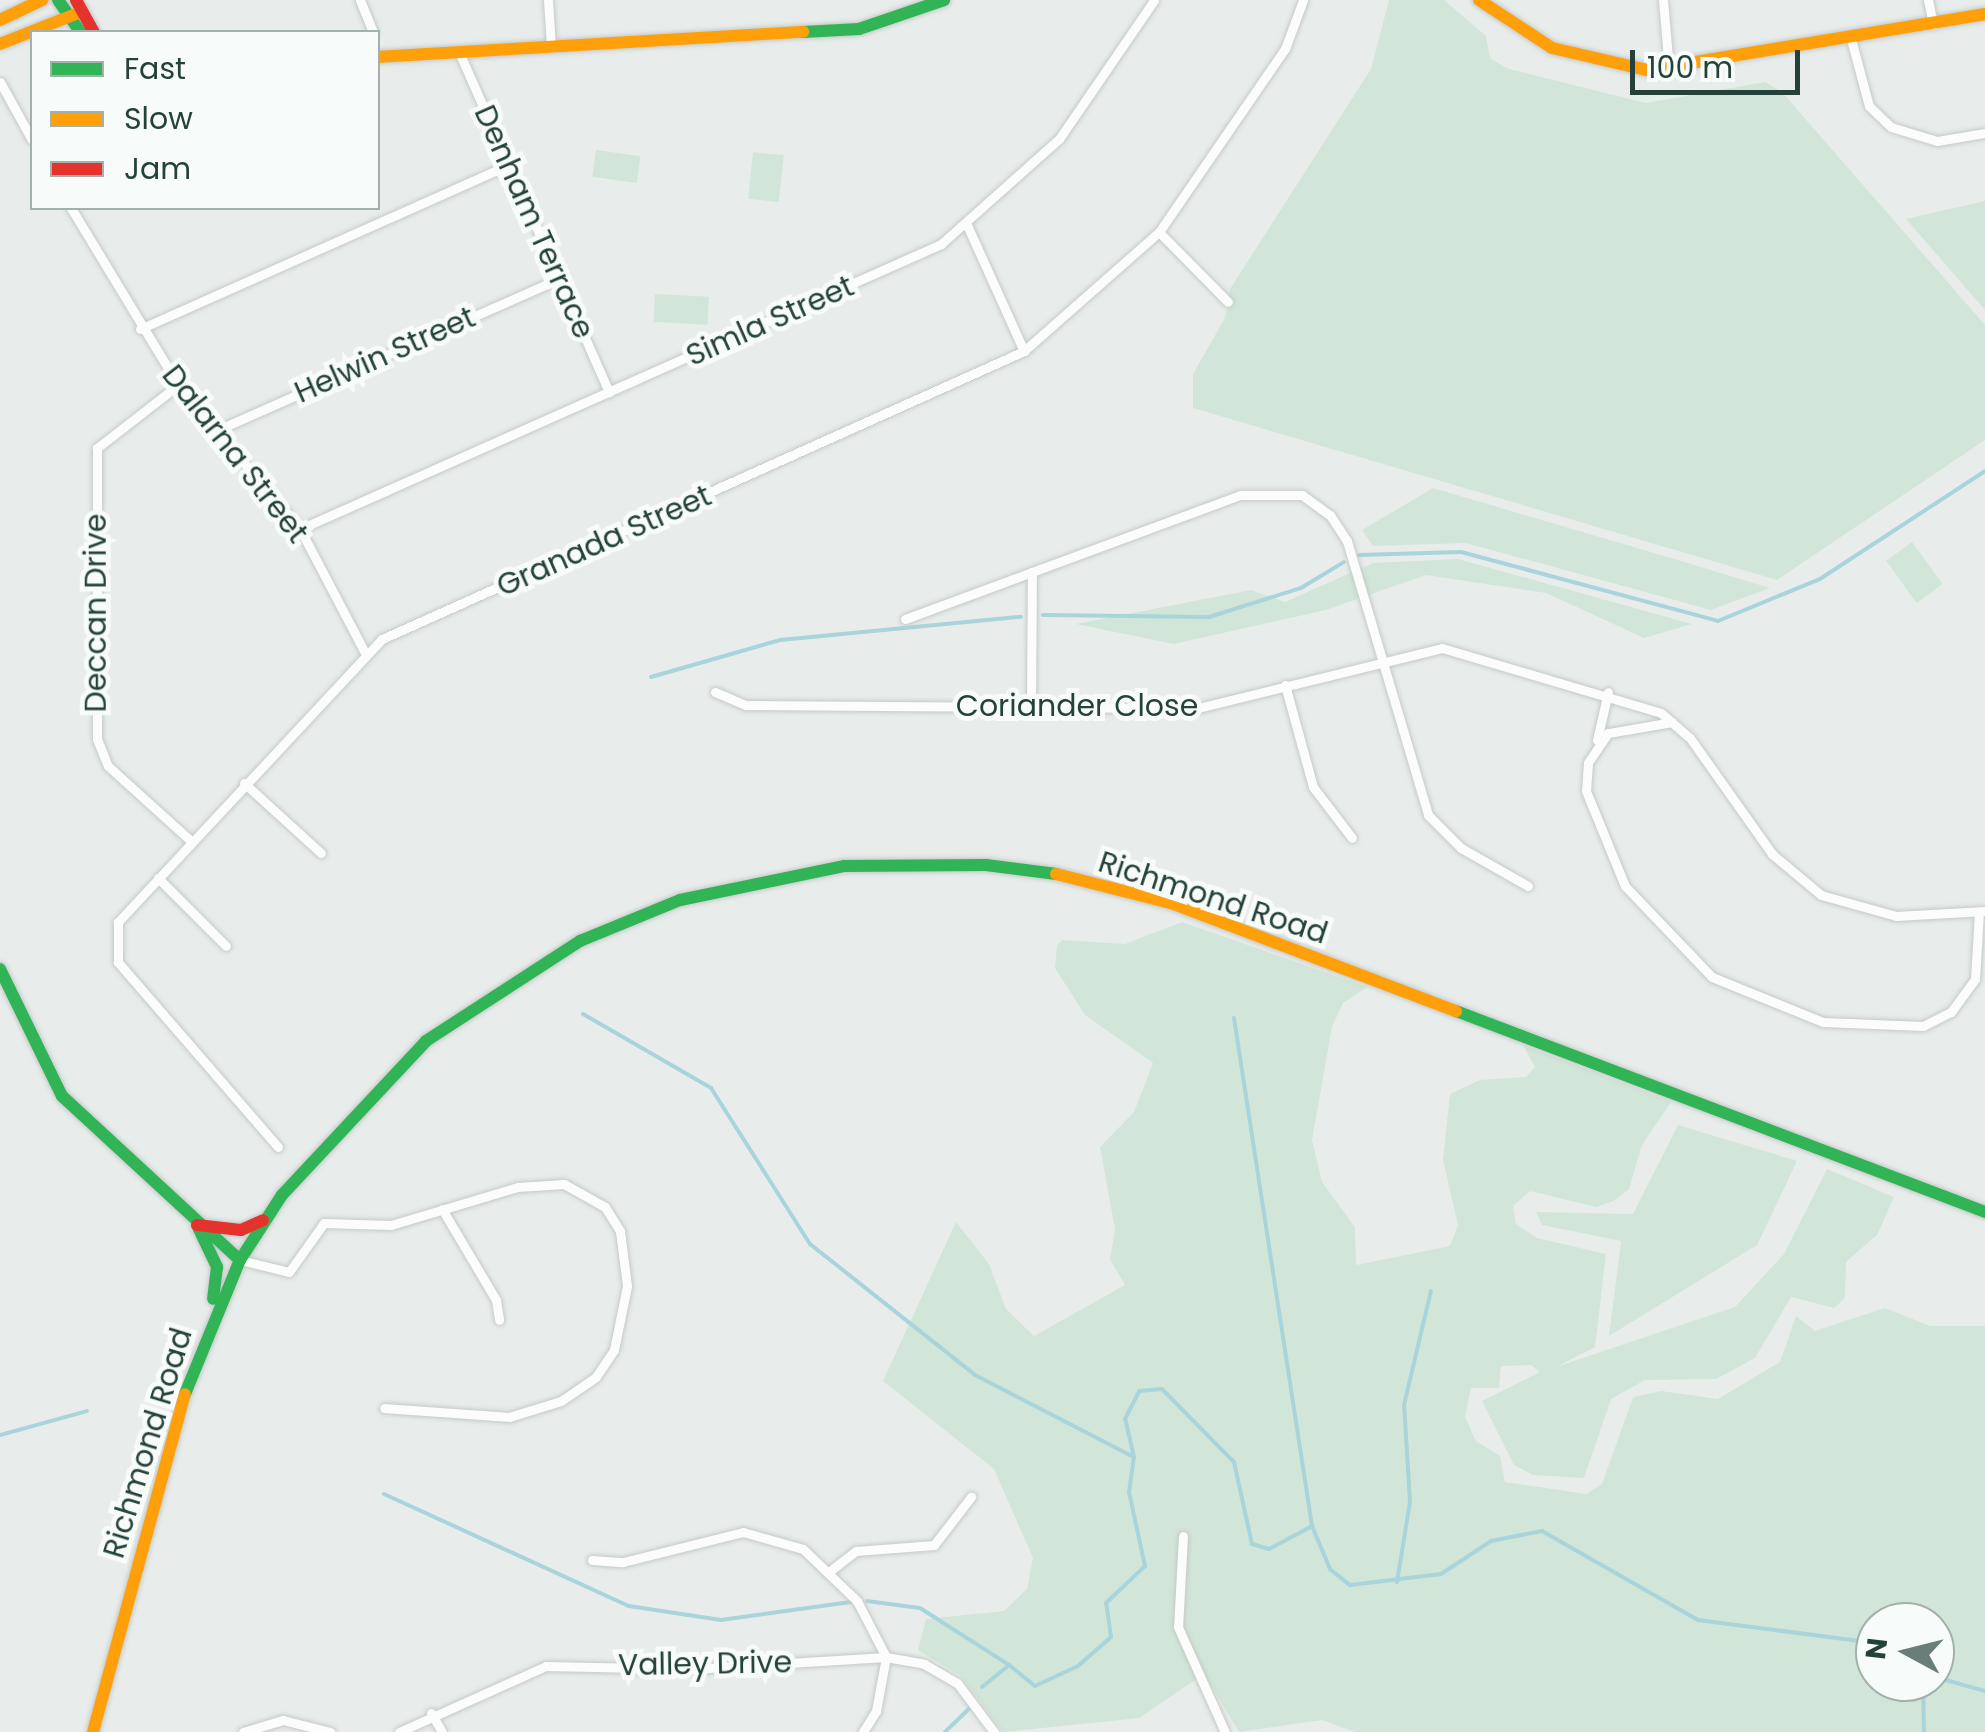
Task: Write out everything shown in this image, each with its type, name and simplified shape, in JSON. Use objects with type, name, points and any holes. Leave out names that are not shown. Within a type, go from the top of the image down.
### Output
[{"type":"main road","points":[[0,20],[42,0]]},
{"type":"main road","points":[[58,0],[64,17],[78,30]]},
{"type":"main road","points":[[380,53],[459,52],[859,28],[944,0]]},
{"type":"main road","points":[[1479,0],[1561,52],[1669,70],[1985,14]]},
{"type":"main road","points":[[33,30],[64,17],[78,6],[93,30]]},
{"type":"main road","points":[[0,44],[30,31]]},
{"type":"main road","name":"Richmond Road","points":[[93,1732],[204,1338],[240,1260],[266,1218],[332,1134],[414,1052],[580,941],[680,900],[772,876],[937,863],[1068,876],[1171,903],[1985,1212]]},
{"type":"main road","points":[[0,970],[62,1096],[197,1225],[240,1260]]},
{"type":"main road","points":[[197,1225],[240,1230],[266,1218]]},
{"type":"main road","points":[[197,1225],[218,1280],[204,1338]]},
{"type":"street","points":[[360,0],[372,30]]},
{"type":"street","points":[[548,0],[551,47]]},
{"type":"street","name":"Simla Street","points":[[300,528],[860,282],[967,225],[1070,126],[1154,0]]},
{"type":"street","name":"Granada Street","points":[[278,1147],[118,962],[118,922],[364,650],[1024,351],[1159,232],[1285,49],[1302,0]]},
{"type":"street","points":[[1663,0],[1669,70]]},
{"type":"street","points":[[1928,0],[1933,24]]},
{"type":"street","points":[[1851,39],[1869,106],[1891,127],[1937,141],[1985,134]]},
{"type":"street","name":"Denham Terrace","points":[[459,52],[609,392]]},
{"type":"street","points":[[0,82],[30,136]]},
{"type":"street","points":[[140,329],[509,165]]},
{"type":"street","name":"Dalarna Street","points":[[72,210],[140,329],[178,385],[213,432],[300,528],[364,650]]},
{"type":"street","points":[[967,225],[1024,351]]},
{"type":"street","points":[[1159,232],[1228,302]]},
{"type":"street","name":"Helwin Street","points":[[213,432],[558,279]]},
{"type":"street","name":"Deccan Drive","points":[[178,385],[97,448],[96,739],[108,766],[191,842]]},
{"type":"street","points":[[905,619],[1240,495],[1287,492],[1316,504],[1341,529],[1428,815],[1460,848],[1528,886]]},
{"type":"street","points":[[1031,706],[1032,572]]},
{"type":"street","name":"Coriander Close","points":[[715,692],[746,705],[1206,707],[1380,658],[1442,648],[1608,692],[1674,722]]},
{"type":"street","points":[[1286,685],[1313,786],[1352,838]]},
{"type":"street","points":[[1597,743],[1624,726],[1674,722],[1772,854],[1812,889],[1896,916],[1982,912],[1975,979],[1952,1012],[1923,1026],[1824,1022],[1739,994],[1674,945],[1625,886],[1586,791],[1608,692]]},
{"type":"street","points":[[244,784],[320,852]]},
{"type":"street","points":[[158,878],[226,946]]},
{"type":"street","points":[[240,1260],[289,1272],[324,1223],[390,1224],[545,1184],[585,1192],[605,1207],[626,1261],[614,1350],[596,1377],[538,1411],[472,1418],[384,1408]]},
{"type":"street","points":[[442,1209],[496,1300],[498,1320]]},
{"type":"street","points":[[830,1571],[856,1552],[934,1544],[971,1497]]},
{"type":"street","points":[[592,1560],[623,1562],[743,1532],[794,1545],[830,1571],[857,1601],[886,1656],[876,1710],[863,1732]]},
{"type":"street","points":[[1184,1536],[1178,1627],[1225,1732]]},
{"type":"street","name":"Valley Drive","points":[[398,1732],[431,1713],[560,1664],[691,1669],[886,1656],[924,1664],[958,1684],[994,1732]]},
{"type":"street","points":[[431,1713],[442,1732]]},
{"type":"street","points":[[243,1732],[283,1720],[330,1732]]},
{"type":"green space","points":[[1389,0],[1444,0],[1486,36],[1490,58],[1506,68],[1646,103],[1765,82],[1782,92],[1985,325],[1985,440],[1777,580],[1193,408],[1193,374],[1225,318],[1230,289],[1371,69]]},
{"type":"green space","points":[[596,150],[641,156],[637,183],[592,177]]},
{"type":"green space","points":[[753,152],[784,155],[779,202],[748,199]]},
{"type":"green space","points":[[1985,201],[1985,310],[1906,219]]},
{"type":"green space","points":[[655,294],[709,297],[707,325],[654,322]]},
{"type":"green space","points":[[1433,488],[1770,588],[1711,610],[1466,543],[1373,546],[1362,530]]},
{"type":"green space","points":[[1912,542],[1943,584],[1917,603],[1886,561]]},
{"type":"green space","points":[[1458,559],[1692,624],[1644,638],[1546,593],[1426,575],[1326,610],[1174,644],[1076,624],[1251,590],[1285,602],[1373,563]]},
{"type":"green space","points":[[1182,922],[1367,987],[1343,1003],[1332,1027],[1312,1140],[1322,1182],[1355,1227],[1356,1265],[1450,1246],[1458,1225],[1443,1160],[1450,1094],[1480,1080],[1526,1077],[1535,1067],[1523,1045],[1671,1102],[1642,1145],[1629,1189],[1614,1201],[1596,1207],[1530,1191],[1513,1206],[1516,1224],[1537,1238],[1606,1254],[1595,1347],[1556,1367],[1735,1307],[1784,1254],[1827,1169],[1894,1197],[1877,1235],[1846,1262],[1845,1298],[1834,1308],[1791,1297],[1755,1358],[1716,1379],[1645,1380],[1611,1399],[1584,1478],[1533,1475],[1514,1465],[1482,1401],[1540,1372],[1531,1365],[1501,1366],[1499,1388],[1471,1388],[1465,1417],[1476,1441],[1500,1456],[1505,1482],[1586,1494],[1602,1484],[1633,1397],[1661,1391],[1718,1399],[1780,1362],[1796,1316],[1815,1331],[1885,1308],[1930,1326],[1985,1326],[1985,1732],[1355,1732],[1322,1720],[1239,1732],[1209,1682],[1198,1678],[1139,1718],[1003,1732],[961,1676],[918,1650],[926,1619],[1004,1611],[1027,1589],[1033,1558],[994,1469],[883,1381],[956,1222],[989,1264],[1006,1309],[1034,1336],[1125,1285],[1110,1259],[1115,1229],[1100,1147],[1134,1112],[1153,1063],[1085,1015],[1055,968],[1057,946],[1062,940],[1125,944]]},
{"type":"green space","points":[[1678,1125],[1797,1161],[1757,1245],[1609,1336],[1621,1241],[1542,1225],[1536,1212],[1633,1214]]},
{"type":"waterway","points":[[1359,555],[1461,552],[1718,621],[1820,579],[1985,471]]},
{"type":"waterway","points":[[1043,615],[1209,617],[1301,588],[1344,562]]},
{"type":"waterway","points":[[651,677],[780,640],[1021,617]]},
{"type":"waterway","points":[[583,1014],[711,1088],[810,1244],[975,1375],[1132,1456]]},
{"type":"waterway","points":[[1234,1018],[1312,1526]]},
{"type":"waterway","points":[[1397,1582],[1410,1502],[1404,1405],[1431,1291]]},
{"type":"waterway","points":[[982,1687],[1009,1665],[1035,1686],[1078,1666],[1111,1637],[1106,1603],[1145,1566],[1129,1492],[1134,1457],[1125,1419],[1139,1391],[1162,1389],[1234,1462],[1252,1544],[1269,1549],[1312,1526],[1330,1569],[1350,1585],[1441,1574],[1491,1541],[1542,1531],[1698,1620],[1855,1640]]},
{"type":"waterway","points":[[0,1435],[87,1411]]},
{"type":"waterway","points":[[384,1494],[629,1606],[721,1620],[851,1602]]},
{"type":"waterway","points":[[867,1601],[920,1608],[1009,1665]]},
{"type":"waterway","points":[[1955,1683],[1985,1691]]},
{"type":"waterway","points":[[1923,1702],[1924,1732]]},
{"type":"waterway","points":[[945,1732],[971,1707]]},
{"type":"traffic: fast","points":[[58,0],[79,30]]},
{"type":"traffic: fast","points":[[803,32],[859,29],[944,0]]},
{"type":"traffic: fast","points":[[185,1394],[240,1260],[282,1195],[426,1041],[580,941],[680,900],[844,866],[986,865],[1056,874]]},
{"type":"traffic: fast","points":[[0,969],[62,1096],[240,1260]]},
{"type":"traffic: fast","points":[[1456,1011],[1985,1212]]},
{"type":"traffic: fast","points":[[197,1225],[217,1267],[213,1299]]},
{"type":"traffic: slow","points":[[0,20],[42,0]]},
{"type":"traffic: slow","points":[[1479,0],[1552,48],[1647,70],[1985,14]]},
{"type":"traffic: slow","points":[[35,30],[81,12]]},
{"type":"traffic: slow","points":[[0,44],[30,32]]},
{"type":"traffic: slow","points":[[380,57],[803,32]]},
{"type":"traffic: slow","points":[[1056,874],[1171,903],[1456,1011]]},
{"type":"traffic: slow","points":[[93,1732],[185,1394]]},
{"type":"traffic: jam","points":[[76,0],[93,30]]},
{"type":"traffic: jam","points":[[197,1225],[241,1230],[263,1220]]}]
